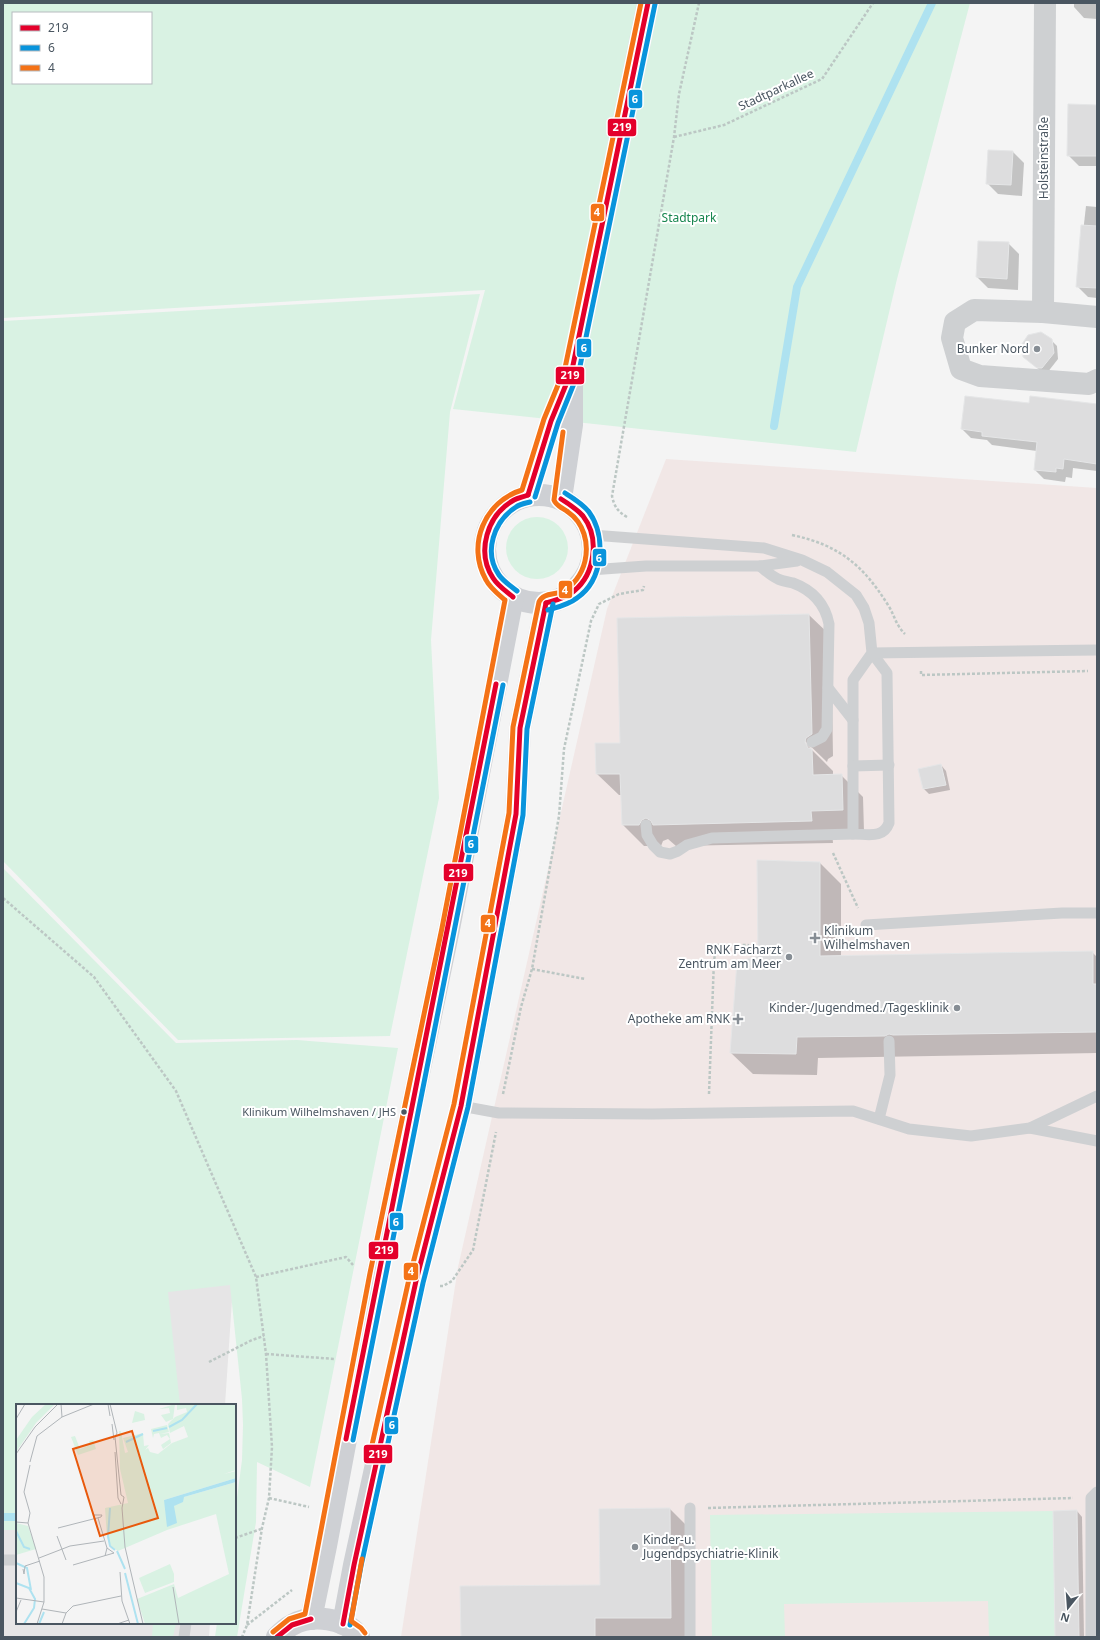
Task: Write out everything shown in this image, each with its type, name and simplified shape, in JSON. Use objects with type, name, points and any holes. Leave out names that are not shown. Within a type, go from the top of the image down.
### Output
[{"type":"main road","points":[[528,495],[551,421],[572,370],[648,3]]},
{"type":"main road","points":[[561,498],[572,425],[572,370]]},
{"type":"main road","points":[[545,494],[561,498],[575,507],[586,520],[592,535],[594,553],[590,570],[579,586],[564,598],[546,603],[529,602],[513,597],[500,587],[490,573],[485,557],[485,540],[490,524],[499,510],[512,501],[528,495],[545,494]]},
{"type":"main road","points":[[311,1619],[377,1274],[448,930],[513,597]]},
{"type":"main road","points":[[277,1637],[292,1625],[311,1619],[328,1619],[351,1631],[354,1565],[416,1281],[461,1106],[516,814],[520,728],[546,603]]},
{"type":"street","name":"Holsteinstraße","points":[[1043,312],[1045,3]]},
{"type":"street","points":[[1097,317],[1043,312],[974,310],[955,322],[952,338],[961,369],[980,376],[1089,384],[1097,380]]},
{"type":"lane","points":[[592,535],[764,548],[802,560],[827,572],[856,595],[864,608],[869,623],[872,653],[886,673],[889,823],[886,830],[880,834],[712,838],[687,845],[670,854],[660,852],[653,845],[648,835],[646,825]]},
{"type":"lane","points":[[590,570],[646,566],[760,566],[802,560]]},
{"type":"lane","points":[[760,566],[778,579],[801,587],[812,594],[820,602],[827,614],[829,624],[827,729],[822,737],[812,742]]},
{"type":"lane","points":[[872,653],[1097,650]]},
{"type":"lane","points":[[853,834],[853,680],[872,653]]},
{"type":"lane","points":[[828,688],[853,720]]},
{"type":"lane","points":[[853,766],[889,765]]},
{"type":"lane","points":[[866,924],[1097,913]]},
{"type":"lane","points":[[879,1119],[890,1075],[890,1041]]},
{"type":"lane","points":[[461,1106],[499,1113],[652,1114],[853,1111],[909,1129],[971,1136],[1030,1128],[1097,1096]]},
{"type":"lane","points":[[1030,1128],[1097,1141]]},
{"type":"lane","points":[[1091,1637],[1094,1495]]},
{"type":"lane","points":[[690,1508],[690,1637]]},
{"type":"lane","points":[[3,1560],[16,1560]]},
{"type":"lane","points":[[184,1637],[186,1624]]},
{"type":"path","points":[[633,520],[622,514],[614,506],[612,496],[674,137],[679,94],[699,3]]},
{"type":"path","name":"Stadtparkallee","points":[[674,137],[724,125],[822,79],[873,3]]},
{"type":"path","points":[[788,534],[824,545],[843,555],[860,567],[873,582],[890,607],[897,625],[905,634],[920,637],[921,675],[1089,671]]},
{"type":"path","points":[[416,1281],[443,1286],[452,1281],[473,1250],[521,1007],[532,969],[559,816],[564,749],[591,620],[599,604],[619,594],[629,592]]},
{"type":"path","points":[[831,835],[833,854],[866,924]]},
{"type":"path","points":[[3,898],[94,977],[176,1092],[256,1277],[266,1354],[272,1447],[269,1498],[262,1528],[247,1625],[242,1637]]},
{"type":"path","points":[[708,1113],[714,960],[717,945],[748,945],[752,956]]},
{"type":"path","points":[[532,969],[585,979]]},
{"type":"path","points":[[256,1277],[346,1257],[357,1270]]},
{"type":"path","points":[[209,1362],[252,1340],[264,1336]]},
{"type":"path","points":[[266,1354],[338,1359]]},
{"type":"path","points":[[690,1508],[1094,1495]]},
{"type":"path","points":[[269,1498],[311,1508]]},
{"type":"path","points":[[236,1538],[262,1528]]},
{"type":"shaded area","name":"Klinikum Wilhelmshaven","points":[[666,459],[1097,488],[1097,1637],[401,1637],[458,1267],[607,609]]},
{"type":"shaded area","points":[[3,1185],[233,1285],[225,1404],[16,1404],[16,1624],[210,1624],[209,1637],[3,1637]]},
{"type":"green space","name":"Stadtpark","points":[[3,3],[970,3],[897,279],[856,452],[453,409],[485,290],[3,318]]},
{"type":"green space","points":[[480,294],[450,412],[431,640],[439,798],[390,1036],[178,1040],[3,861],[3,321]]},
{"type":"green space","points":[[531,517],[543,517],[559,526],[566,536],[568,548],[566,560],[559,570],[543,579],[531,579],[520,574],[511,565],[506,554],[506,542],[511,531],[520,522]]},
{"type":"green space","points":[[3,868],[176,1043],[297,1040],[398,1048],[310,1487],[257,1462],[256,1522],[237,1637],[215,1637],[217,1624],[236,1624],[236,1505],[242,1460],[243,1425],[242,1399],[230,1285],[168,1292],[180,1404],[16,1404],[16,1530],[3,1530]]},
{"type":"green space","points":[[1053,1511],[1055,1637],[989,1637],[988,1601],[784,1604],[785,1637],[712,1637],[710,1515]]},
{"type":"green space","points":[[153,1624],[176,1624],[173,1637],[152,1637]]},
{"type":"building","points":[[1068,104],[1097,105],[1097,156],[1067,156]]},
{"type":"building","points":[[988,150],[1013,151],[1011,185],[986,184]]},
{"type":"building","points":[[1081,225],[1097,226],[1097,288],[1076,287]]},
{"type":"building","points":[[978,241],[1009,242],[1007,279],[976,277]]},
{"type":"building","points":[[1041,332],[1052,339],[1054,353],[1042,368],[1037,368],[1023,357],[1022,344],[1028,335]]},
{"type":"building","points":[[965,396],[1029,403],[1030,396],[1097,404],[1097,464],[1064,459],[1063,469],[1056,468],[1056,472],[1034,470],[1037,442],[982,436],[982,432],[961,429]]},
{"type":"building","points":[[809,614],[812,734],[806,738],[805,742],[808,748],[812,749],[813,775],[842,774],[843,810],[811,811],[812,821],[653,825],[651,821],[646,818],[642,820],[639,825],[622,825],[620,774],[596,774],[595,743],[620,743],[617,618]]},
{"type":"building","points":[[941,764],[946,785],[923,789],[918,769]]},
{"type":"building","name":"Kinder-/Jugendmed./Tagesklinik","points":[[757,860],[820,862],[820,956],[1093,951],[1093,984],[1097,984],[1097,1032],[889,1034],[885,1036],[797,1037],[796,1054],[730,1053],[737,962],[758,956]]},
{"type":"building","name":"Kinder-u. Jugendpsychiatrie-Klinik","points":[[670,1508],[671,1618],[595,1618],[595,1637],[461,1637],[460,1586],[600,1585],[599,1509]]},
{"type":"building","points":[[1077,1510],[1079,1637],[1055,1637],[1053,1511]]},
{"type":"waterway","points":[[774,426],[797,287],[932,3]]},
{"type":"waterway","points":[[3,1517],[16,1517]]},
{"type":"transit line","name":"4","points":[[273,1632],[289,1619],[305,1614],[370,1273],[442,928],[505,600],[488,583],[480,567],[478,553],[479,539],[489,514],[498,504],[509,496],[522,490],[544,419],[565,368],[641,3]]},
{"type":"transit line","name":"219","points":[[528,495],[551,421],[572,370],[648,3]]},
{"type":"transit line","name":"6","points":[[535,497],[558,423],[579,371],[655,4]]},
{"type":"transit line","name":"4","points":[[372,1445],[409,1279],[454,1104],[509,813],[513,727],[539,602],[543,597],[561,592],[569,587],[582,571],[585,561],[586,540],[578,522],[554,500],[563,432]]},
{"type":"transit line","name":"6","points":[[548,610],[563,606],[577,598],[586,590],[597,569],[600,558],[600,545],[595,522],[584,506],[565,493]]},
{"type":"transit line","name":"219","points":[[513,597],[493,578],[485,557],[485,546],[491,524],[497,515],[514,500],[528,495]]},
{"type":"transit line","name":"219","points":[[546,603],[568,595],[581,584],[591,566],[593,555],[592,535],[583,516],[561,499]]},
{"type":"transit line","name":"6","points":[[517,591],[505,582],[494,566],[492,557],[493,538],[502,520],[508,513],[518,506],[530,502]]},
{"type":"transit line","name":"219","points":[[343,1624],[354,1565],[416,1281],[461,1106],[516,814],[520,728],[546,603]]},
{"type":"transit line","name":"6","points":[[350,1625],[361,1566],[423,1283],[468,1107],[523,815],[527,729],[553,604]]},
{"type":"transit line","name":"219","points":[[346,1439],[496,684]]},
{"type":"transit line","name":"6","points":[[353,1440],[503,685]]},
{"type":"transit line","name":"4","points":[[362,1559],[351,1621],[365,1633]]},
{"type":"transit line","name":"219","points":[[277,1637],[292,1625],[311,1619]]},
{"type":"place","name":"Bunker Nord","points":[[1037,349]]},
{"type":"place","name":"Klinikum Wilhelmshaven","points":[[815,938]]},
{"type":"place","name":"RNK Facharzt Zentrum am Meer","points":[[789,957]]},
{"type":"place","name":"Kinder-/Jugendmed./Tagesklinik","points":[[957,1008]]},
{"type":"place","name":"Apotheke am RNK","points":[[738,1019]]},
{"type":"place","name":"Klinikum Wilhelmshaven / JHS","points":[[404,1112]]},
{"type":"place","name":"Kinder-u. Jugendpsychiatrie-Klinik","points":[[635,1547]]}]
